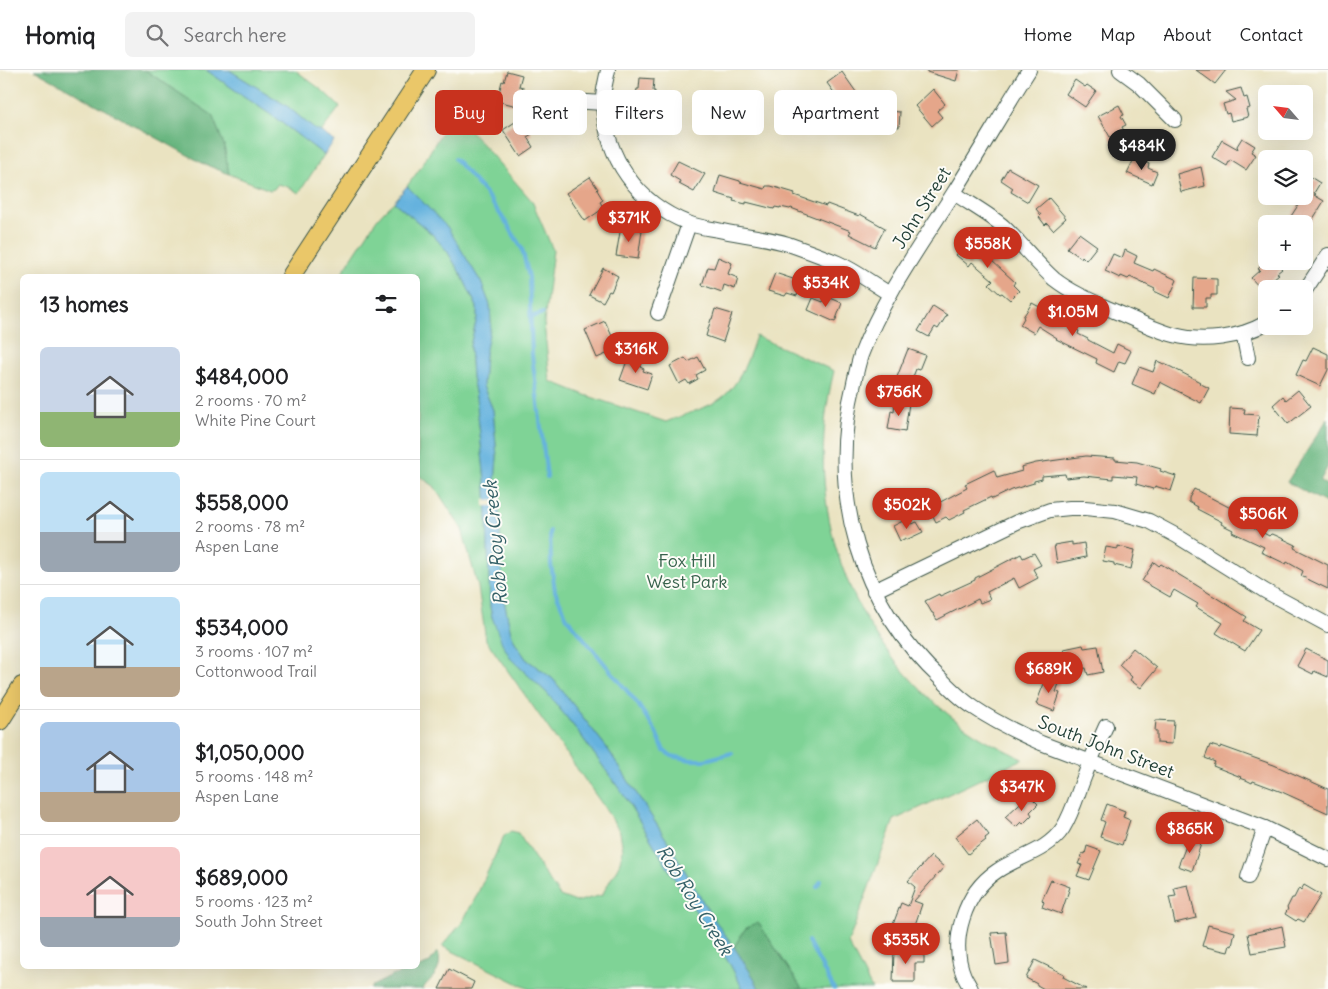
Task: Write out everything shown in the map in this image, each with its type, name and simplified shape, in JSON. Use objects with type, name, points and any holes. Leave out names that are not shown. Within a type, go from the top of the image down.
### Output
[{"type":"main road","points":[[292,274],[426,70]]},
{"type":"main road","points":[[0,721],[20,689]]},
{"type":"street","points":[[604,90],[608,70]]},
{"type":"street","name":"John Street","points":[[844,460],[846,426],[860,358],[875,322],[890,294],[1029,70]]},
{"type":"street","points":[[1120,70],[1139,84],[1176,120]]},
{"type":"street","points":[[609,135],[611,146],[620,165],[632,183],[660,208],[689,224],[785,243],[806,250],[839,263],[890,294]]},
{"type":"street","points":[[954,193],[1004,228],[1056,280],[1089,300],[1150,327],[1175,335],[1201,339],[1225,337],[1247,332],[1258,327]]},
{"type":"street","points":[[658,313],[689,224]]},
{"type":"street","points":[[1312,280],[1328,255]]},
{"type":"street","points":[[1243,332],[1248,358]]},
{"type":"street","name":"South John Street","points":[[844,460],[851,520],[874,591],[892,623],[908,646],[938,677],[968,703],[1016,732],[1089,762],[1265,828],[1328,859]]},
{"type":"street","points":[[874,591],[1023,519],[1050,510],[1085,508],[1115,511],[1149,521],[1177,536],[1265,591],[1328,625]]},
{"type":"street","points":[[971,989],[964,976],[959,955],[959,932],[966,908],[976,890],[995,872],[1038,851],[1058,834],[1071,813],[1089,762],[1106,726]]},
{"type":"street","points":[[1248,877],[1265,828]]},
{"type":"green space","points":[[34,70],[145,70],[212,115],[224,145],[229,174],[204,164]]},
{"type":"green space","points":[[145,70],[206,70],[274,117],[324,155],[299,193],[278,184],[274,189],[270,190],[229,174],[224,145],[212,115]]},
{"type":"green space","points":[[229,70],[295,70],[323,91],[340,107],[321,132],[314,129],[287,106]]},
{"type":"green space","name":"Fox Hill West Park","points":[[440,135],[474,135],[532,201],[553,250],[544,323],[550,381],[585,395],[666,422],[705,407],[725,395],[742,372],[756,336],[834,371],[825,422],[824,472],[829,521],[842,567],[862,612],[889,653],[922,691],[968,729],[1023,759],[894,820],[848,943],[872,989],[802,989],[758,922],[745,929],[734,947],[709,912],[670,845],[607,748],[553,679],[526,659],[516,644],[511,633],[502,591],[499,505],[495,481],[497,457],[493,410],[483,386],[485,354],[491,324],[490,305],[481,282],[448,229],[407,186]]},
{"type":"green space","points":[[394,202],[432,234],[447,251],[477,307],[477,318],[470,346],[486,490],[490,607],[492,617],[511,659],[547,693],[580,734],[625,797],[731,966],[743,989],[529,989],[442,946],[461,924],[476,897],[504,836],[511,831],[518,833],[560,896],[576,902],[602,895],[619,865],[623,850],[620,832],[602,804],[486,640],[478,587],[462,529],[434,486],[420,476],[420,274],[341,274],[377,219]]},
{"type":"green space","points":[[1328,418],[1328,466],[1320,481],[1328,486],[1328,504],[1287,482]]},
{"type":"green space","points":[[758,922],[802,989],[759,989],[734,947],[745,929]]},
{"type":"green space","points":[[437,952],[440,961],[437,971],[423,989],[370,989],[372,986],[392,976],[420,969],[420,967],[429,963]]},
{"type":"water","points":[[206,70],[229,70],[287,106],[314,129],[334,141],[324,155],[274,117]]},
{"type":"water","name":"Rob Roy Creek","points":[[407,186],[448,228],[481,282],[490,305],[491,324],[485,354],[483,386],[493,410],[497,457],[495,481],[499,505],[502,591],[511,633],[526,659],[553,679],[607,748],[670,845],[709,912],[754,978],[759,989],[743,989],[731,966],[625,797],[580,734],[547,693],[511,659],[502,643],[490,607],[486,490],[476,397],[472,377],[470,346],[477,318],[477,307],[447,251],[432,234],[394,202]]},
{"type":"pier","points":[[500,499],[501,506],[484,506],[484,500]]},
{"type":"building","points":[[927,70],[959,70],[956,81],[927,72]]},
{"type":"building","points":[[1196,70],[1226,70],[1215,84]]},
{"type":"building","points":[[507,71],[522,75],[519,86],[523,87],[522,90],[513,90],[513,105],[503,102],[503,90],[500,90],[502,81],[504,82]]},
{"type":"building","points":[[842,72],[855,90],[832,90],[827,83]]},
{"type":"building","points":[[640,78],[654,79],[653,90],[637,90],[639,89]]},
{"type":"building","points":[[1075,80],[1085,87],[1087,85],[1096,91],[1085,107],[1066,94]]},
{"type":"building","points":[[1241,88],[1244,98],[1247,97],[1250,108],[1246,109],[1248,117],[1231,121],[1229,113],[1226,114],[1223,104],[1236,100],[1226,92]]},
{"type":"building","points":[[933,89],[945,104],[937,111],[942,117],[932,126],[915,106]]},
{"type":"building","points":[[1119,105],[1124,115],[1121,116],[1126,125],[1122,127],[1127,137],[1114,144],[1098,116]]},
{"type":"building","points":[[897,112],[900,112],[899,127],[897,127]]},
{"type":"building","points":[[513,123],[513,135],[530,135],[527,137],[533,147],[520,156],[503,130]]},
{"type":"building","points":[[1242,138],[1255,146],[1251,152],[1256,155],[1246,170],[1230,160],[1227,166],[1212,157],[1222,140],[1238,149],[1237,146]]},
{"type":"building","points":[[1135,157],[1149,164],[1148,168],[1157,172],[1152,184],[1127,173]]},
{"type":"building","points":[[678,161],[705,174],[694,192],[679,184],[680,181],[670,175]]},
{"type":"building","points":[[1201,167],[1205,186],[1181,192],[1177,174]]},
{"type":"building","points":[[1008,168],[1038,185],[1028,202],[1011,192],[1013,188],[1001,180]]},
{"type":"building","points":[[720,175],[765,189],[766,186],[771,186],[795,193],[794,195],[826,206],[827,204],[859,216],[860,214],[885,228],[875,247],[849,234],[851,231],[791,208],[775,207],[774,209],[746,202],[746,204],[733,201],[734,199],[715,193]]},
{"type":"building","points":[[590,177],[603,200],[600,202],[604,208],[585,221],[566,193]]},
{"type":"building","points":[[1313,179],[1320,183],[1314,195],[1324,201],[1313,219],[1313,215],[1292,215],[1298,205],[1313,205]]},
{"type":"building","points":[[1049,198],[1066,218],[1053,230],[1047,223],[1045,225],[1036,209]]},
{"type":"building","points":[[621,226],[642,230],[638,259],[616,256]]},
{"type":"building","points":[[1079,233],[1097,246],[1086,260],[1067,248]]},
{"type":"building","points":[[969,239],[1015,282],[1013,285],[1019,291],[1010,300],[989,284],[993,280],[972,262],[969,266],[956,255]]},
{"type":"building","points":[[1125,250],[1137,256],[1134,263],[1153,271],[1154,269],[1177,280],[1169,298],[1130,277],[1128,279],[1121,276],[1120,278],[1105,271],[1113,254],[1122,258]]},
{"type":"building","points":[[718,257],[732,263],[728,274],[738,278],[735,289],[724,285],[722,292],[702,285],[708,267],[714,268]]},
{"type":"building","points":[[603,268],[618,276],[611,292],[609,291],[603,302],[589,295]]},
{"type":"building","points":[[1260,270],[1281,270],[1272,280],[1258,280],[1258,286],[1251,278]]},
{"type":"building","points":[[775,273],[802,282],[797,296],[787,293],[785,296],[768,291]]},
{"type":"building","points":[[1194,278],[1217,279],[1217,295],[1211,295],[1211,298],[1206,298],[1206,307],[1193,307]]},
{"type":"building","points":[[826,296],[842,303],[835,322],[808,310],[813,298],[823,302]]},
{"type":"building","points":[[1032,303],[1079,331],[1078,334],[1113,353],[1117,344],[1131,351],[1125,363],[1119,361],[1114,372],[1096,363],[1097,359],[1056,339],[1038,326],[1034,333],[1020,325]]},
{"type":"building","points":[[933,306],[947,315],[938,329],[935,327],[929,337],[918,331]]},
{"type":"building","points":[[715,309],[732,314],[723,342],[706,336]]},
{"type":"building","points":[[605,321],[618,349],[597,358],[585,330]]},
{"type":"building","points":[[1313,347],[1328,354],[1328,370],[1320,386],[1296,375],[1303,360],[1306,361]]},
{"type":"building","points":[[908,349],[925,355],[919,370],[916,369],[911,382],[897,377]]},
{"type":"building","points":[[698,357],[705,370],[696,375],[698,379],[689,384],[686,380],[679,384],[670,366],[685,358],[688,362]]},
{"type":"building","points":[[628,358],[642,363],[640,367],[644,369],[643,371],[652,374],[647,389],[620,380]]},
{"type":"building","points":[[1157,361],[1209,388],[1201,403],[1160,382],[1155,394],[1132,384],[1139,367],[1153,372]]},
{"type":"building","points":[[1298,390],[1311,406],[1288,424],[1273,405],[1283,396],[1286,400]]},
{"type":"building","points":[[895,401],[909,403],[905,432],[888,429],[891,411],[894,412]]},
{"type":"building","points":[[1230,408],[1245,409],[1244,414],[1259,415],[1257,436],[1229,434]]},
{"type":"building","points":[[1086,456],[1137,462],[1161,469],[1160,471],[1176,476],[1171,491],[1155,486],[1153,489],[1136,484],[1137,477],[1113,475],[1113,479],[1084,476],[1066,478],[1065,474],[1042,476],[1042,479],[1034,481],[1034,483],[1011,490],[992,499],[991,497],[964,510],[965,512],[949,520],[946,517],[936,522],[929,508],[967,488],[965,484],[994,470],[997,478],[1022,471],[1021,467],[1036,463]]},
{"type":"building","points":[[1194,489],[1250,518],[1254,521],[1251,526],[1269,536],[1271,534],[1275,535],[1296,545],[1294,548],[1328,565],[1328,589],[1301,576],[1303,571],[1287,562],[1286,564],[1261,552],[1264,547],[1232,532],[1233,530],[1221,524],[1222,522],[1197,509],[1198,507],[1189,502]]},
{"type":"building","points":[[909,518],[912,524],[917,522],[923,532],[900,541],[893,526]]},
{"type":"building","points":[[1072,542],[1072,545],[1084,543],[1086,557],[1057,563],[1054,545]]},
{"type":"building","points":[[1118,546],[1135,550],[1131,569],[1103,561],[1106,547],[1118,549]]},
{"type":"building","points":[[1034,553],[1041,565],[1033,569],[1038,578],[1019,588],[1014,578],[987,592],[990,599],[980,603],[978,599],[937,620],[925,601],[975,580],[975,578],[1021,554],[1023,558]]},
{"type":"building","points":[[1154,562],[1159,566],[1161,564],[1247,617],[1244,621],[1259,630],[1245,651],[1216,633],[1223,623],[1196,607],[1198,604],[1174,590],[1170,597],[1142,581]]},
{"type":"building","points":[[1083,645],[1084,648],[1098,646],[1103,672],[1088,675],[1086,668],[1069,671],[1064,649]]},
{"type":"building","points":[[1133,648],[1157,668],[1141,688],[1130,680],[1132,677],[1119,665]]},
{"type":"building","points":[[1306,649],[1328,660],[1328,677],[1314,671],[1313,674],[1297,666]]},
{"type":"building","points":[[1047,676],[1060,681],[1056,692],[1060,693],[1054,711],[1036,704]]},
{"type":"building","points":[[1156,720],[1174,721],[1172,744],[1157,743]]},
{"type":"building","points":[[1210,745],[1220,748],[1221,746],[1274,765],[1328,789],[1328,813],[1282,792],[1253,781],[1252,783],[1213,766],[1215,762],[1205,758]]},
{"type":"building","points":[[1029,795],[1038,804],[1030,812],[1032,815],[1023,824],[1021,822],[1016,827],[1005,817]]},
{"type":"building","points":[[1107,804],[1125,811],[1123,817],[1130,820],[1122,845],[1100,837],[1105,822],[1101,820]]},
{"type":"building","points":[[977,819],[989,835],[985,838],[986,840],[968,854],[955,837]]},
{"type":"building","points":[[1190,836],[1202,841],[1192,871],[1178,866]]},
{"type":"building","points":[[1087,846],[1101,851],[1089,880],[1077,876],[1082,865],[1078,864],[1083,853],[1085,854]]},
{"type":"building","points":[[931,856],[944,867],[914,901],[922,904],[911,937],[891,930],[901,903],[908,906],[915,887],[908,881]]},
{"type":"building","points":[[1051,880],[1070,887],[1061,914],[1042,907],[1044,902],[1042,900]]},
{"type":"building","points":[[1188,885],[1196,918],[1175,923],[1169,897],[1176,896],[1174,888]]},
{"type":"building","points":[[1304,885],[1321,895],[1304,922],[1298,919],[1296,921],[1285,914],[1292,898],[1294,898],[1299,888],[1301,890]]},
{"type":"building","points":[[1208,925],[1235,932],[1232,946],[1230,945],[1228,952],[1202,946]]},
{"type":"building","points":[[1282,926],[1286,947],[1252,953],[1248,934]]},
{"type":"building","points":[[1006,932],[1009,963],[996,965],[991,933]]},
{"type":"building","points":[[894,950],[924,950],[924,963],[915,963],[915,982],[893,982]]},
{"type":"building","points":[[1035,960],[1064,974],[1063,977],[1086,989],[1044,989],[1026,978]]},
{"type":"building","points":[[449,969],[474,982],[471,989],[439,989]]},
{"type":"waterway","points":[[455,159],[485,193],[508,225],[522,249],[529,277],[532,355],[547,477]]},
{"type":"waterway","points":[[531,317],[543,313]]},
{"type":"waterway","points":[[550,531],[551,564],[555,591],[567,618],[637,703],[656,732],[664,751],[672,756],[691,760],[705,760],[732,753]]},
{"type":"waterway","points":[[817,887],[821,881]]},
{"type":"waterway","points":[[808,941],[834,989]]}]
